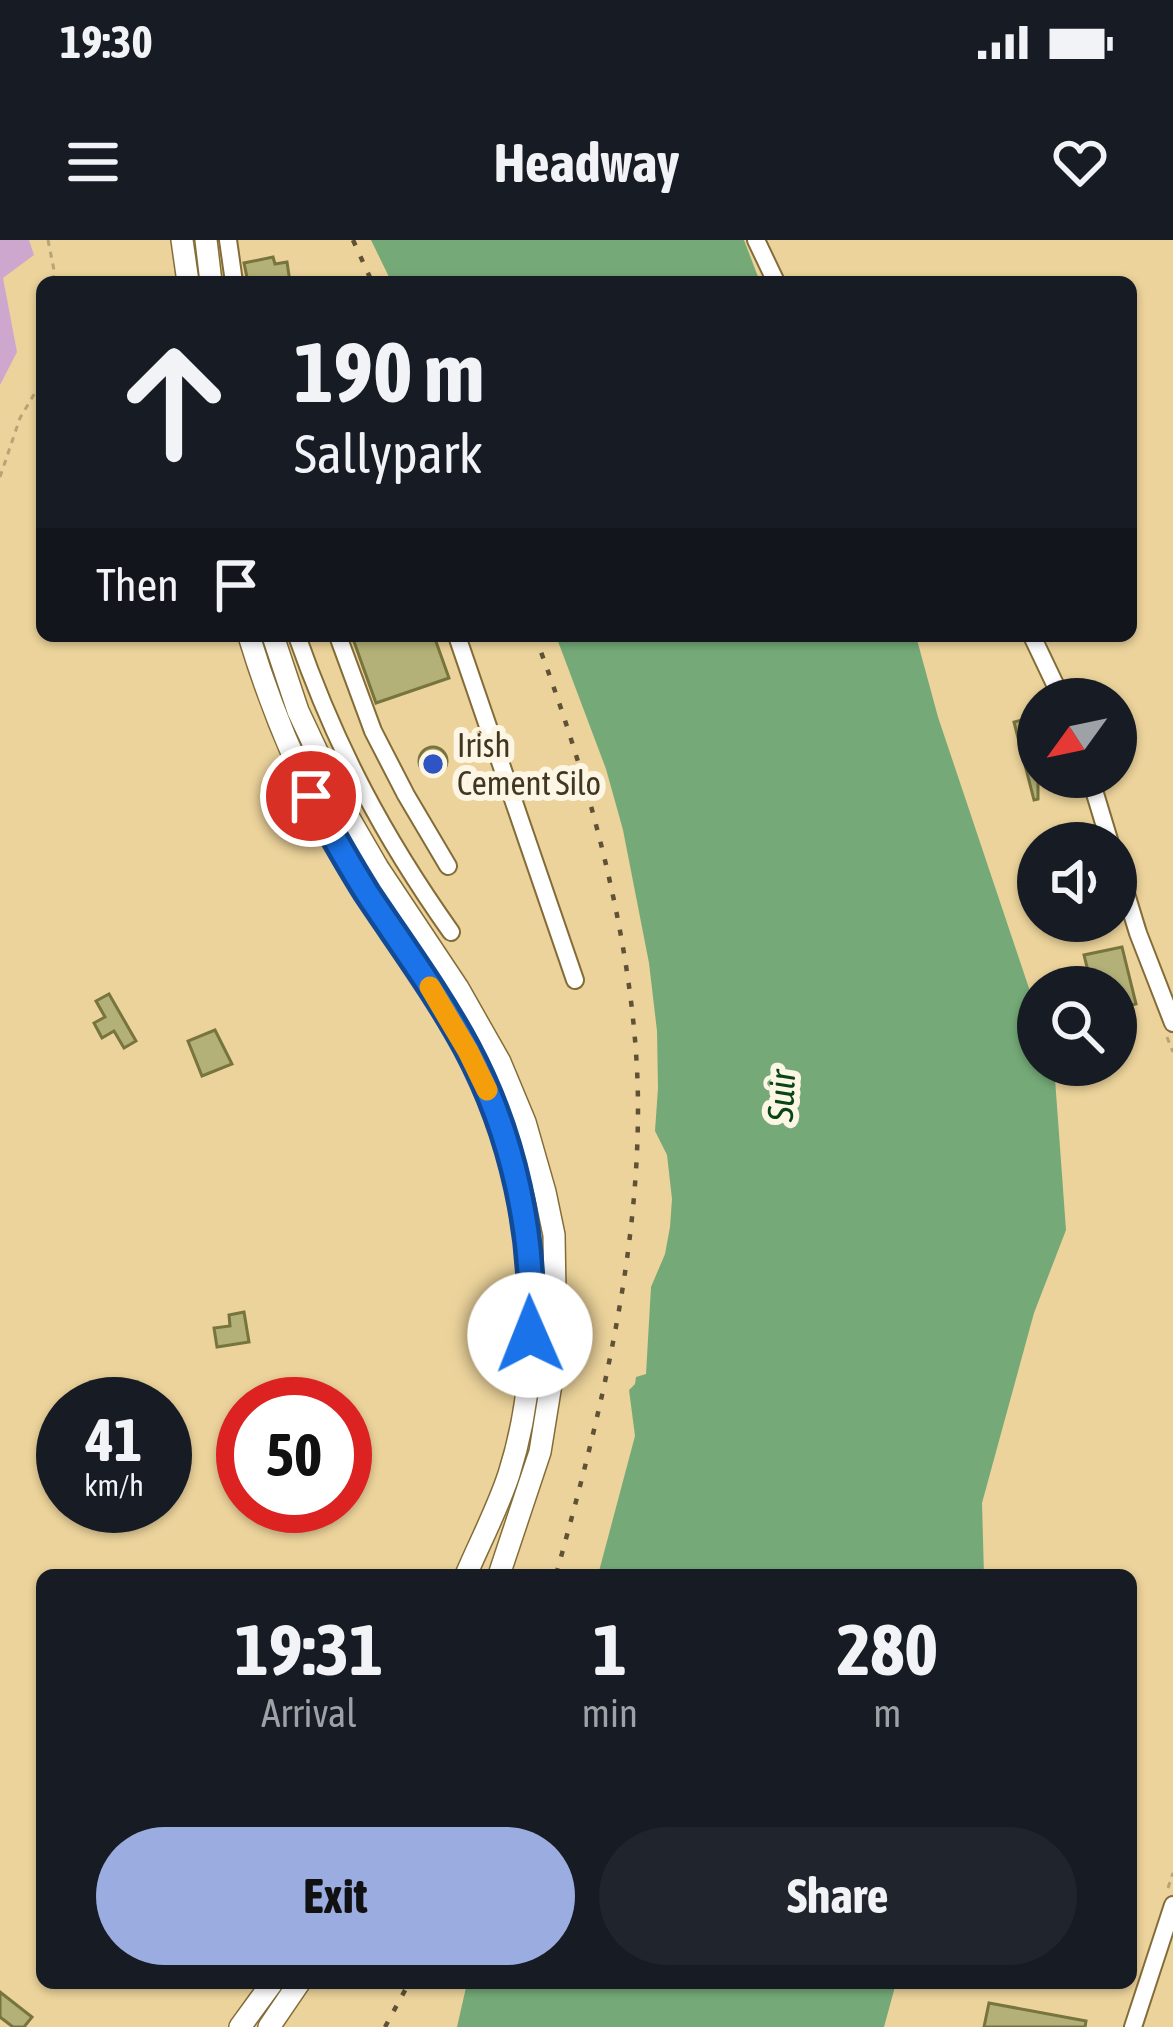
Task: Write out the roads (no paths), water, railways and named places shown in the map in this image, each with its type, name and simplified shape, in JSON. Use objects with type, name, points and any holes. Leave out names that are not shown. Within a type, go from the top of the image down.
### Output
[{"type":"main road","points":[[182,240],[187,276]]},
{"type":"main road","points":[[206,240],[210,276]]},
{"type":"main road","points":[[251,642],[272,707],[311,796],[351,867],[473,1013],[510,1083],[531,1142],[554,1235],[556,1353],[540,1452],[502,1569]]},
{"type":"main road","points":[[275,642],[327,776],[419,950],[499,1121],[521,1202],[532,1302],[526,1400],[509,1474],[469,1569]]},
{"type":"main road","points":[[240,2027],[268,1989]]},
{"type":"main road","points":[[269,2027],[295,1989]]},
{"type":"street","points":[[228,240],[233,276]]},
{"type":"street","points":[[757,240],[773,276]]},
{"type":"street","points":[[299,642],[327,717],[370,807],[451,932]]},
{"type":"street","points":[[340,642],[373,731],[448,866]]},
{"type":"street","points":[[460,642],[575,980]]},
{"type":"street","points":[[1035,642],[1052,678]]},
{"type":"street","points":[[1137,930],[1173,1023]]},
{"type":"street","points":[[1133,2027],[1173,1905]]},
{"type":"water","points":[[371,240],[744,240],[758,276],[389,276]]},
{"type":"water","name":"Suir","points":[[558,642],[918,642],[1022,966],[1017,966],[1017,1086],[1056,1086],[1066,1230],[1034,1313],[982,1503],[984,1569],[600,1569],[635,1436],[629,1390],[636,1377],[646,1374],[651,1287],[665,1254],[672,1199],[667,1155],[655,1131],[657,1031],[649,963],[606,769]]},
{"type":"water","points":[[466,1989],[894,1989],[884,2027],[457,2027]]},
{"type":"railway","points":[[353,240],[369,276]]},
{"type":"railway","points":[[537,642],[574,748],[607,868],[630,990],[638,1108],[631,1226],[613,1344],[558,1569]]},
{"type":"railway","points":[[385,2027],[406,1989]]},
{"type":"place","name":"Irish Cement Silo","points":[[433,764]]}]
